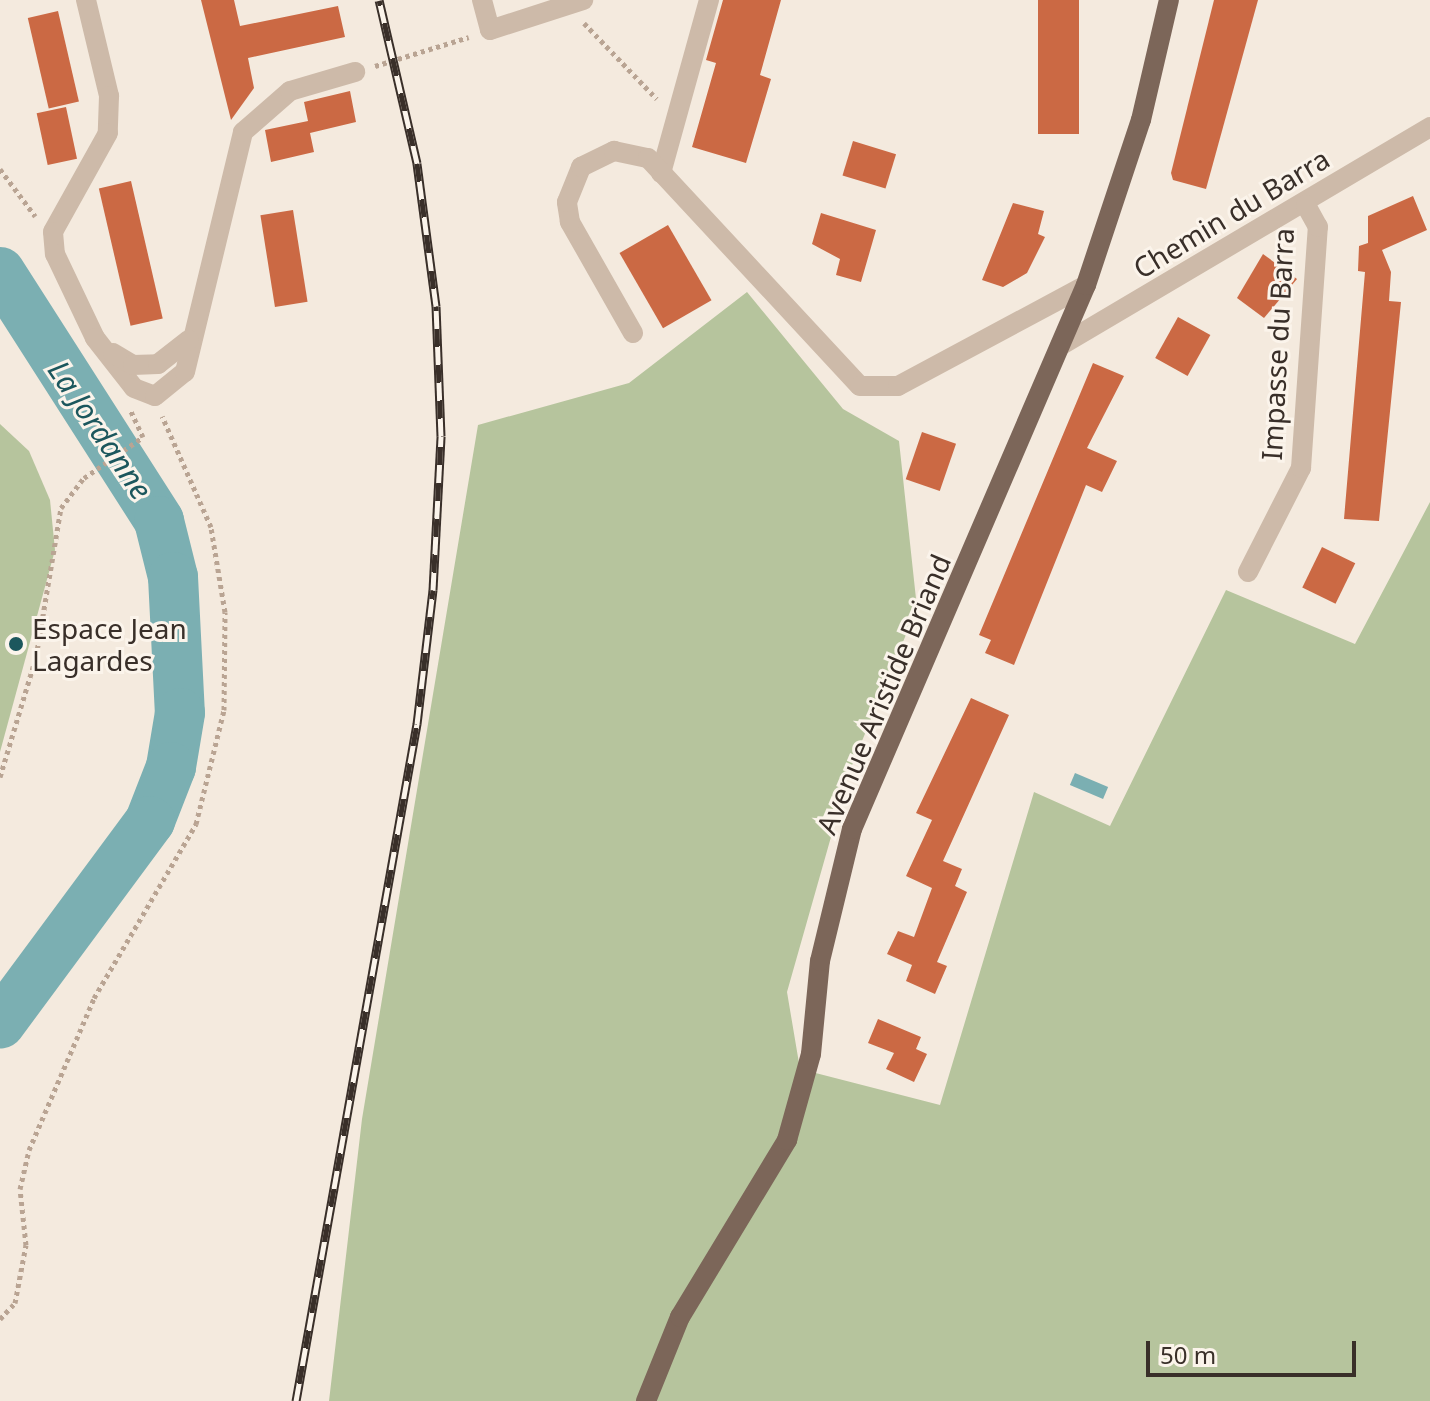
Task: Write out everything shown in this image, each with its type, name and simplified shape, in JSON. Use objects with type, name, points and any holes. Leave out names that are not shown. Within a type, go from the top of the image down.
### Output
[{"type":"main road","name":"Avenue Aristide Briand","points":[[646,1401],[680,1317],[787,1140],[811,1054],[820,961],[852,829],[1086,285],[1141,120],[1169,0]]},
{"type":"street","points":[[86,0],[109,96],[108,133],[53,232],[71,295],[134,388],[155,396],[185,372],[189,340],[243,132],[290,91],[355,72]]},
{"type":"street","points":[[482,0],[490,30],[539,9],[577,3]]},
{"type":"street","points":[[661,173],[709,0]]},
{"type":"street","name":"Chemin du Barra","points":[[1060,346],[1306,205],[1430,127]]},
{"type":"street","points":[[633,333],[570,222],[567,202],[581,167],[614,151],[635,152],[661,173],[860,386],[898,386],[1086,285]]},
{"type":"street","name":"Impasse du Barra","points":[[1248,572],[1301,468],[1318,227],[1306,205]]},
{"type":"street","points":[[106,350],[133,365],[158,364],[189,340]]},
{"type":"path","points":[[577,3],[606,52],[677,116]]},
{"type":"path","points":[[355,72],[490,30]]},
{"type":"path","points":[[0,169],[53,232]]},
{"type":"path","points":[[0,1319],[15,1303],[26,1245],[20,1189],[29,1150],[94,998],[196,824],[224,710],[225,612],[211,527],[155,396]]},
{"type":"path","points":[[0,777],[36,657],[61,508],[84,478],[143,437],[131,411]]},
{"type":"green space","points":[[747,292],[843,409],[899,441],[917,608],[850,770],[787,992],[800,1069],[940,1105],[1034,792],[1110,826],[1226,590],[1355,644],[1430,502],[1430,1401],[329,1401],[362,1119],[478,425],[629,383]]},
{"type":"green space","name":"Espace Jean Lagardes","points":[[0,424],[29,451],[50,500],[55,550],[0,752]]},
{"type":"water","points":[[1075,773],[1108,787],[1103,799],[1070,785]]},
{"type":"building","points":[[201,0],[234,0],[240,26],[338,6],[345,37],[248,58],[254,88],[231,120]]},
{"type":"building","points":[[723,0],[781,0],[760,75],[771,79],[746,163],[692,147],[716,63],[706,60]]},
{"type":"building","points":[[1038,0],[1079,0],[1079,134],[1038,134]]},
{"type":"building","points":[[1214,0],[1258,0],[1206,189],[1173,180],[1171,173]]},
{"type":"building","points":[[58,11],[79,102],[49,109],[28,18]]},
{"type":"building","points":[[350,91],[356,122],[310,133],[314,152],[271,162],[265,130],[308,121],[304,102]]},
{"type":"building","points":[[66,107],[77,159],[48,165],[37,113]]},
{"type":"building","points":[[853,141],[896,154],[886,189],[842,175]]},
{"type":"building","points":[[131,181],[163,318],[131,326],[99,188]]},
{"type":"building","points":[[1413,196],[1427,230],[1382,250],[1391,272],[1389,301],[1401,302],[1379,521],[1344,519],[1365,272],[1358,271],[1359,246],[1368,243],[1368,216]]},
{"type":"building","points":[[1013,203],[1044,211],[1038,234],[1045,237],[1027,273],[1003,287],[982,280]]},
{"type":"building","points":[[293,210],[308,302],[275,307],[260,215]]},
{"type":"building","points":[[821,213],[876,230],[861,282],[836,275],[840,259],[812,244]]},
{"type":"building","points":[[668,225],[712,300],[663,328],[620,253]]},
{"type":"building","points":[[1263,254],[1297,279],[1264,318],[1237,298]]},
{"type":"building","points":[[1178,317],[1210,335],[1188,376],[1155,358]]},
{"type":"building","points":[[1093,363],[1124,376],[1087,448],[1117,461],[1102,492],[1086,485],[1014,665],[985,653],[991,640],[979,635]]},
{"type":"building","points":[[922,432],[956,444],[940,491],[906,479]]},
{"type":"building","points":[[1322,547],[1355,563],[1336,604],[1302,587]]},
{"type":"building","points":[[971,698],[1009,715],[943,861],[962,869],[955,886],[967,892],[937,962],[947,966],[935,994],[906,981],[912,965],[887,954],[898,931],[914,937],[932,888],[906,876],[932,820],[916,813]]},
{"type":"building","points":[[878,1019],[921,1037],[916,1049],[927,1054],[914,1082],[886,1069],[894,1053],[868,1043]]},
{"type":"waterway","name":"La Jordanne","points":[[0,272],[159,521],[173,577],[180,713],[171,767],[150,821],[0,1024]]},
{"type":"railway","points":[[296,1401],[417,724],[433,590],[441,436],[436,306],[417,163],[379,0]]},
{"type":"place","name":"Espace Jean Lagardes","points":[[16,644]]}]
